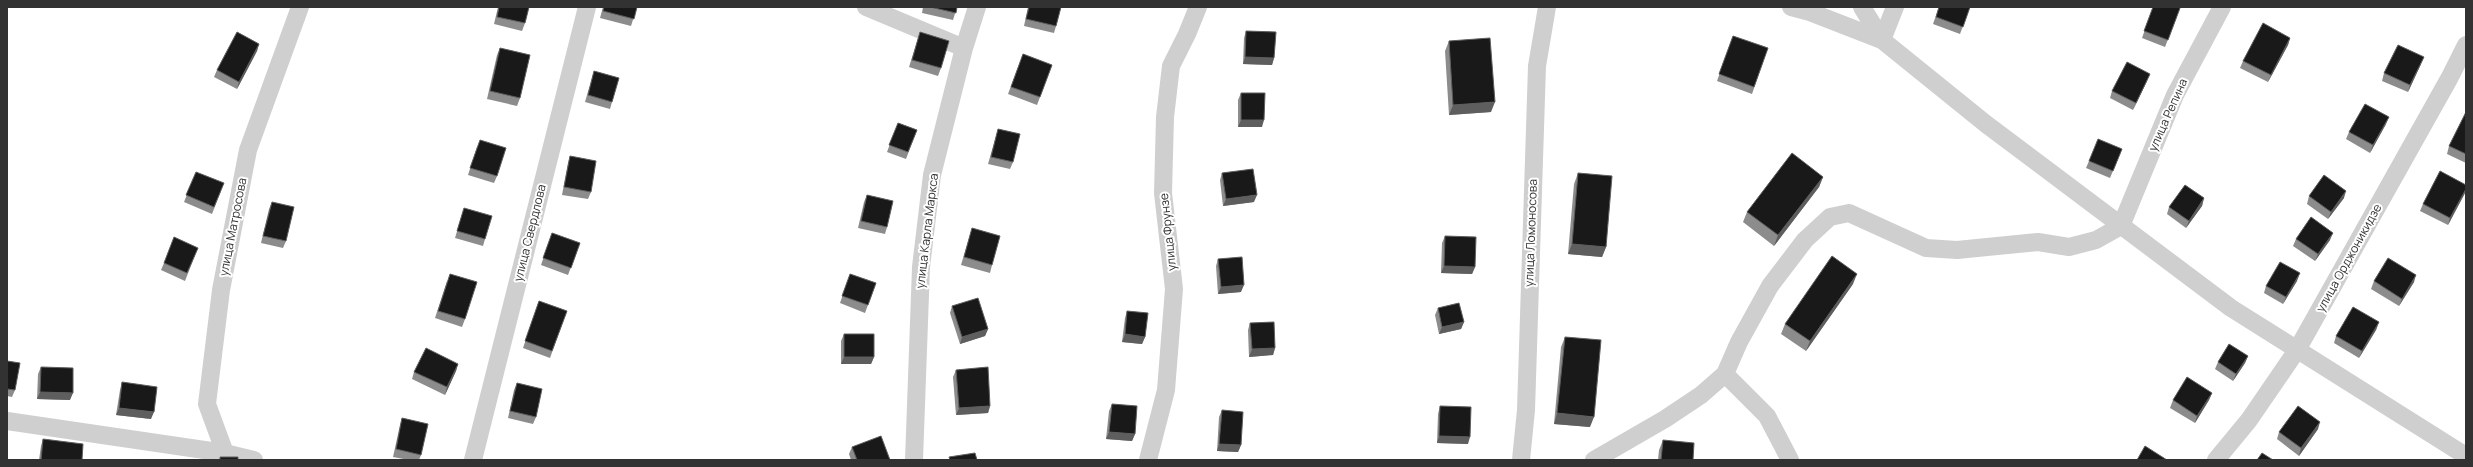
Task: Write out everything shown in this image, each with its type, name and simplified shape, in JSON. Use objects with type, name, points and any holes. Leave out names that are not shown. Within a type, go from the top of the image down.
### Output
[{"type":"street","name":"улица Матросова","points":[[225,453],[208,404],[221,290],[248,150],[300,7]]},
{"type":"street","name":"улица Свердлова","points":[[473,460],[587,7]]},
{"type":"street","points":[[866,7],[964,48]]},
{"type":"street","name":"улица Карла Маркса","points":[[914,460],[921,267],[932,175],[964,48],[977,7]]},
{"type":"street","name":"улица Фрунзе","points":[[1148,460],[1166,390],[1174,289],[1163,193],[1166,110],[1171,66],[1187,34],[1198,7]]},
{"type":"street","name":"улица Ломоносова","points":[[1520,460],[1526,410],[1537,66],[1547,7]]},
{"type":"street","points":[[1791,7],[1810,12],[1882,40],[1986,124],[2231,308],[2466,456]]},
{"type":"street","points":[[1862,7],[1882,40]]},
{"type":"street","points":[[1882,40],[1895,7]]},
{"type":"street","name":"улица Репина","points":[[2121,226],[2175,95],[2222,7]]},
{"type":"street","name":"улица Орджоникидзе","points":[[2216,460],[2249,420],[2297,350],[2450,77],[2466,45]]},
{"type":"street","points":[[1594,460],[1665,419],[1701,395],[1725,374],[1739,342],[1770,286],[1805,240],[1830,217],[1849,213],[1926,248],[1957,250],[2038,242],[2069,247],[2096,240],[2121,226]]},
{"type":"street","points":[[1725,374],[1767,416],[1790,460]]},
{"type":"street","points":[[7,421],[225,453],[254,460]]},
{"type":"building","points":[[499,7],[529,7],[525,23],[497,17]]},
{"type":"building","points":[[604,7],[637,7],[634,19],[603,11]]},
{"type":"building","points":[[930,7],[957,7],[956,13]]},
{"type":"building","points":[[1029,7],[1061,7],[1056,26],[1026,19]]},
{"type":"building","points":[[1939,7],[1970,7],[1963,27],[1936,17]]},
{"type":"building","points":[[2153,7],[2180,8],[2168,40],[2144,31]]},
{"type":"building","points":[[2263,23],[2290,38],[2271,75],[2243,61]]},
{"type":"building","points":[[1246,31],[1276,32],[1274,58],[1245,57]]},
{"type":"building","points":[[237,32],[259,44],[239,82],[217,70]]},
{"type":"building","points":[[920,32],[949,41],[941,68],[912,60]]},
{"type":"building","points":[[1733,36],[1768,48],[1754,87],[1719,74]]},
{"type":"building","points":[[1490,38],[1495,102],[1453,105],[1449,41]]},
{"type":"building","points":[[2398,45],[2424,57],[2410,85],[2384,73]]},
{"type":"building","points":[[500,48],[530,55],[520,98],[490,91]]},
{"type":"building","points":[[1023,54],[1052,65],[1040,97],[1011,87]]},
{"type":"building","points":[[2127,62],[2150,74],[2136,103],[2112,91]]},
{"type":"building","points":[[594,71],[619,78],[612,102],[588,95]]},
{"type":"building","points":[[1241,93],[1265,93],[1264,120],[1241,120]]},
{"type":"building","points":[[2365,104],[2389,117],[2373,145],[2349,132]]},
{"type":"building","points":[[2466,112],[2466,154],[2449,146]]},
{"type":"building","points":[[898,123],[917,130],[908,152],[889,145]]},
{"type":"building","points":[[998,129],[1020,134],[1013,162],[991,157]]},
{"type":"building","points":[[2098,139],[2122,149],[2113,171],[2089,161]]},
{"type":"building","points":[[480,140],[506,148],[497,176],[470,168]]},
{"type":"building","points":[[1792,153],[1823,177],[1778,235],[1747,212]]},
{"type":"building","points":[[570,156],[596,161],[591,192],[564,187]]},
{"type":"building","points":[[1253,169],[1257,195],[1226,199],[1222,173]]},
{"type":"building","points":[[2440,171],[2466,185],[2466,189],[2450,218],[2423,204]]},
{"type":"building","points":[[196,172],[224,183],[214,207],[186,195]]},
{"type":"building","points":[[1578,173],[1612,176],[1606,247],[1572,244]]},
{"type":"building","points":[[2324,175],[2346,191],[2331,212],[2309,196]]},
{"type":"building","points":[[2185,185],[2204,198],[2189,221],[2169,207]]},
{"type":"building","points":[[867,195],[893,201],[887,227],[861,221]]},
{"type":"building","points":[[272,202],[294,207],[286,241],[263,236]]},
{"type":"building","points":[[464,208],[492,216],[485,239],[457,231]]},
{"type":"building","points":[[2311,217],[2333,233],[2318,254],[2296,239]]},
{"type":"building","points":[[972,228],[1000,236],[992,265],[964,257]]},
{"type":"building","points":[[552,233],[580,243],[571,268],[543,258]]},
{"type":"building","points":[[1445,236],[1476,237],[1475,267],[1444,266]]},
{"type":"building","points":[[174,237],[198,248],[187,273],[164,263]]},
{"type":"building","points":[[1832,256],[1857,274],[1810,341],[1785,324]]},
{"type":"building","points":[[1242,257],[1244,285],[1221,287],[1218,259]]},
{"type":"building","points":[[2388,258],[2416,275],[2402,299],[2374,281]]},
{"type":"building","points":[[2280,262],[2300,273],[2286,297],[2266,286]]},
{"type":"building","points":[[450,274],[477,282],[465,319],[438,311]]},
{"type":"building","points":[[850,274],[876,283],[868,305],[842,296]]},
{"type":"building","points":[[978,298],[988,329],[962,337],[952,306]]},
{"type":"building","points":[[539,301],[567,311],[552,351],[525,341]]},
{"type":"building","points":[[1459,303],[1464,322],[1442,327],[1438,308]]},
{"type":"building","points":[[2353,307],[2379,322],[2362,351],[2336,336]]},
{"type":"building","points":[[1127,311],[1148,313],[1145,337],[1125,334]]},
{"type":"building","points":[[1274,322],[1275,348],[1252,349],[1250,323]]},
{"type":"building","points":[[844,334],[874,334],[874,357],[844,357]]},
{"type":"building","points":[[1565,337],[1601,340],[1594,417],[1557,413]]},
{"type":"building","points":[[2229,344],[2248,356],[2236,374],[2218,362]]},
{"type":"building","points":[[426,348],[458,364],[447,387],[414,372]]},
{"type":"building","points":[[7,361],[20,363],[15,390],[7,389]]},
{"type":"building","points":[[41,367],[73,368],[73,393],[40,392]]},
{"type":"building","points":[[988,367],[990,406],[959,408],[956,370]]},
{"type":"building","points":[[2187,377],[2212,393],[2197,416],[2173,400]]},
{"type":"building","points":[[122,382],[157,387],[154,412],[119,408]]},
{"type":"building","points":[[517,383],[542,389],[536,417],[510,411]]},
{"type":"building","points":[[1112,404],[1137,406],[1135,434],[1109,432]]},
{"type":"building","points":[[1440,406],[1471,407],[1470,437],[1439,436]]},
{"type":"building","points":[[2298,406],[2320,422],[2301,448],[2279,432]]},
{"type":"building","points":[[1222,410],[1243,412],[1241,445],[1219,444]]},
{"type":"building","points":[[402,418],[428,424],[421,455],[396,449]]},
{"type":"building","points":[[881,436],[890,460],[857,460],[852,447]]},
{"type":"building","points":[[43,439],[83,444],[82,460],[41,460]]},
{"type":"building","points":[[1663,440],[1694,443],[1693,460],[1661,460]]},
{"type":"building","points":[[2145,446],[2167,460],[2137,460]]},
{"type":"building","points":[[975,453],[977,460],[950,460],[949,457]]},
{"type":"building","points":[[2262,453],[2273,460],[2257,460]]},
{"type":"building","points":[[220,457],[238,457],[238,460],[220,460]]}]
